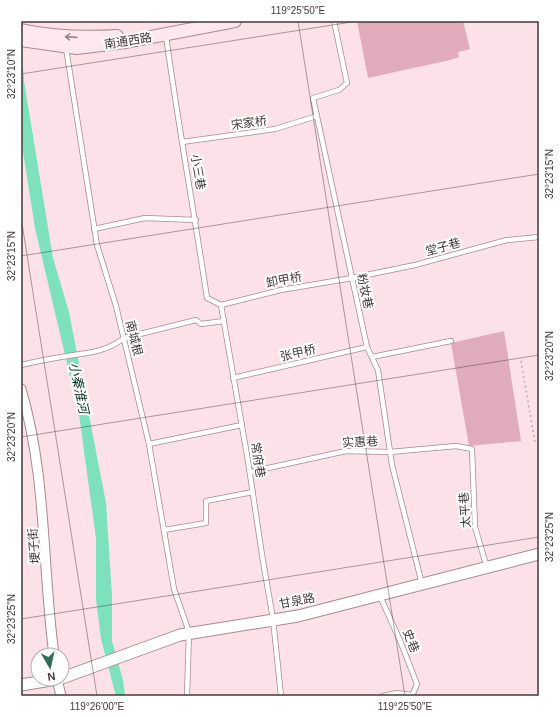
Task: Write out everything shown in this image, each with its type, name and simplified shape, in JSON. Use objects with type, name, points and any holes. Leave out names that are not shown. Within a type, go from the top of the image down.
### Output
[{"type":"main road","name":"南通西路","points":[[21,30],[44,35],[81,38],[124,35],[193,21]]},
{"type":"main road","name":"南通西路","points":[[21,40],[77,48],[125,42],[235,21]]},
{"type":"street","name":"埂子街","points":[[21,389],[30,418],[40,485],[53,647]]},
{"type":"street","name":"甘泉路","points":[[70,675],[190,632],[298,616],[539,554]]},
{"type":"lane","name":"粉妆巷","points":[[334,21],[347,83],[338,90],[313,98],[367,347],[378,370],[390,452],[422,585]]},
{"type":"lane","name":"小三巷","points":[[166,34],[207,298],[221,305]]},
{"type":"lane","name":"南城根","points":[[65,46],[97,245],[124,338],[149,444],[174,589],[190,632]]},
{"type":"lane","name":"宋家桥","points":[[182,142],[275,129],[317,116]]},
{"type":"lane","points":[[94,229],[145,218],[196,220]]},
{"type":"lane","name":"堂子巷","points":[[352,278],[415,265],[507,240],[539,237]]},
{"type":"lane","name":"卸甲桥","points":[[221,305],[281,290],[352,278]]},
{"type":"lane","name":"常府巷","points":[[221,305],[250,472],[273,619],[281,696]]},
{"type":"lane","points":[[21,365],[64,357],[82,356],[114,346],[124,338],[196,320],[201,324],[224,321]]},
{"type":"lane","points":[[372,358],[451,341]]},
{"type":"lane","name":"张甲桥","points":[[233,378],[367,347]]},
{"type":"lane","points":[[149,444],[242,425]]},
{"type":"lane","name":"实惠巷","points":[[250,472],[346,451],[390,452],[456,446],[472,449]]},
{"type":"lane","name":"太平巷","points":[[472,449],[475,527],[487,568]]},
{"type":"lane","points":[[164,530],[206,523],[206,501],[253,492]]},
{"type":"lane","name":"史巷","points":[[380,595],[417,684],[412,696]]},
{"type":"lane","points":[[188,696],[190,632]]},
{"type":"lane","points":[[383,696],[397,693],[412,696]]},
{"type":"path","points":[[521,361],[535,442]]},
{"type":"shaded area","points":[[357,21],[463,21],[470,49],[458,52],[459,57],[450,60],[368,78]]},
{"type":"shaded area","points":[[504,331],[521,441],[469,446],[451,343]]},
{"type":"water","name":"小秦淮河","points":[[21,42],[24,81],[53,258],[69,312],[106,503],[112,596],[112,641],[123,680],[125,696],[116,696],[101,639],[96,599],[96,539],[79,414],[35,228],[21,139]]}]
